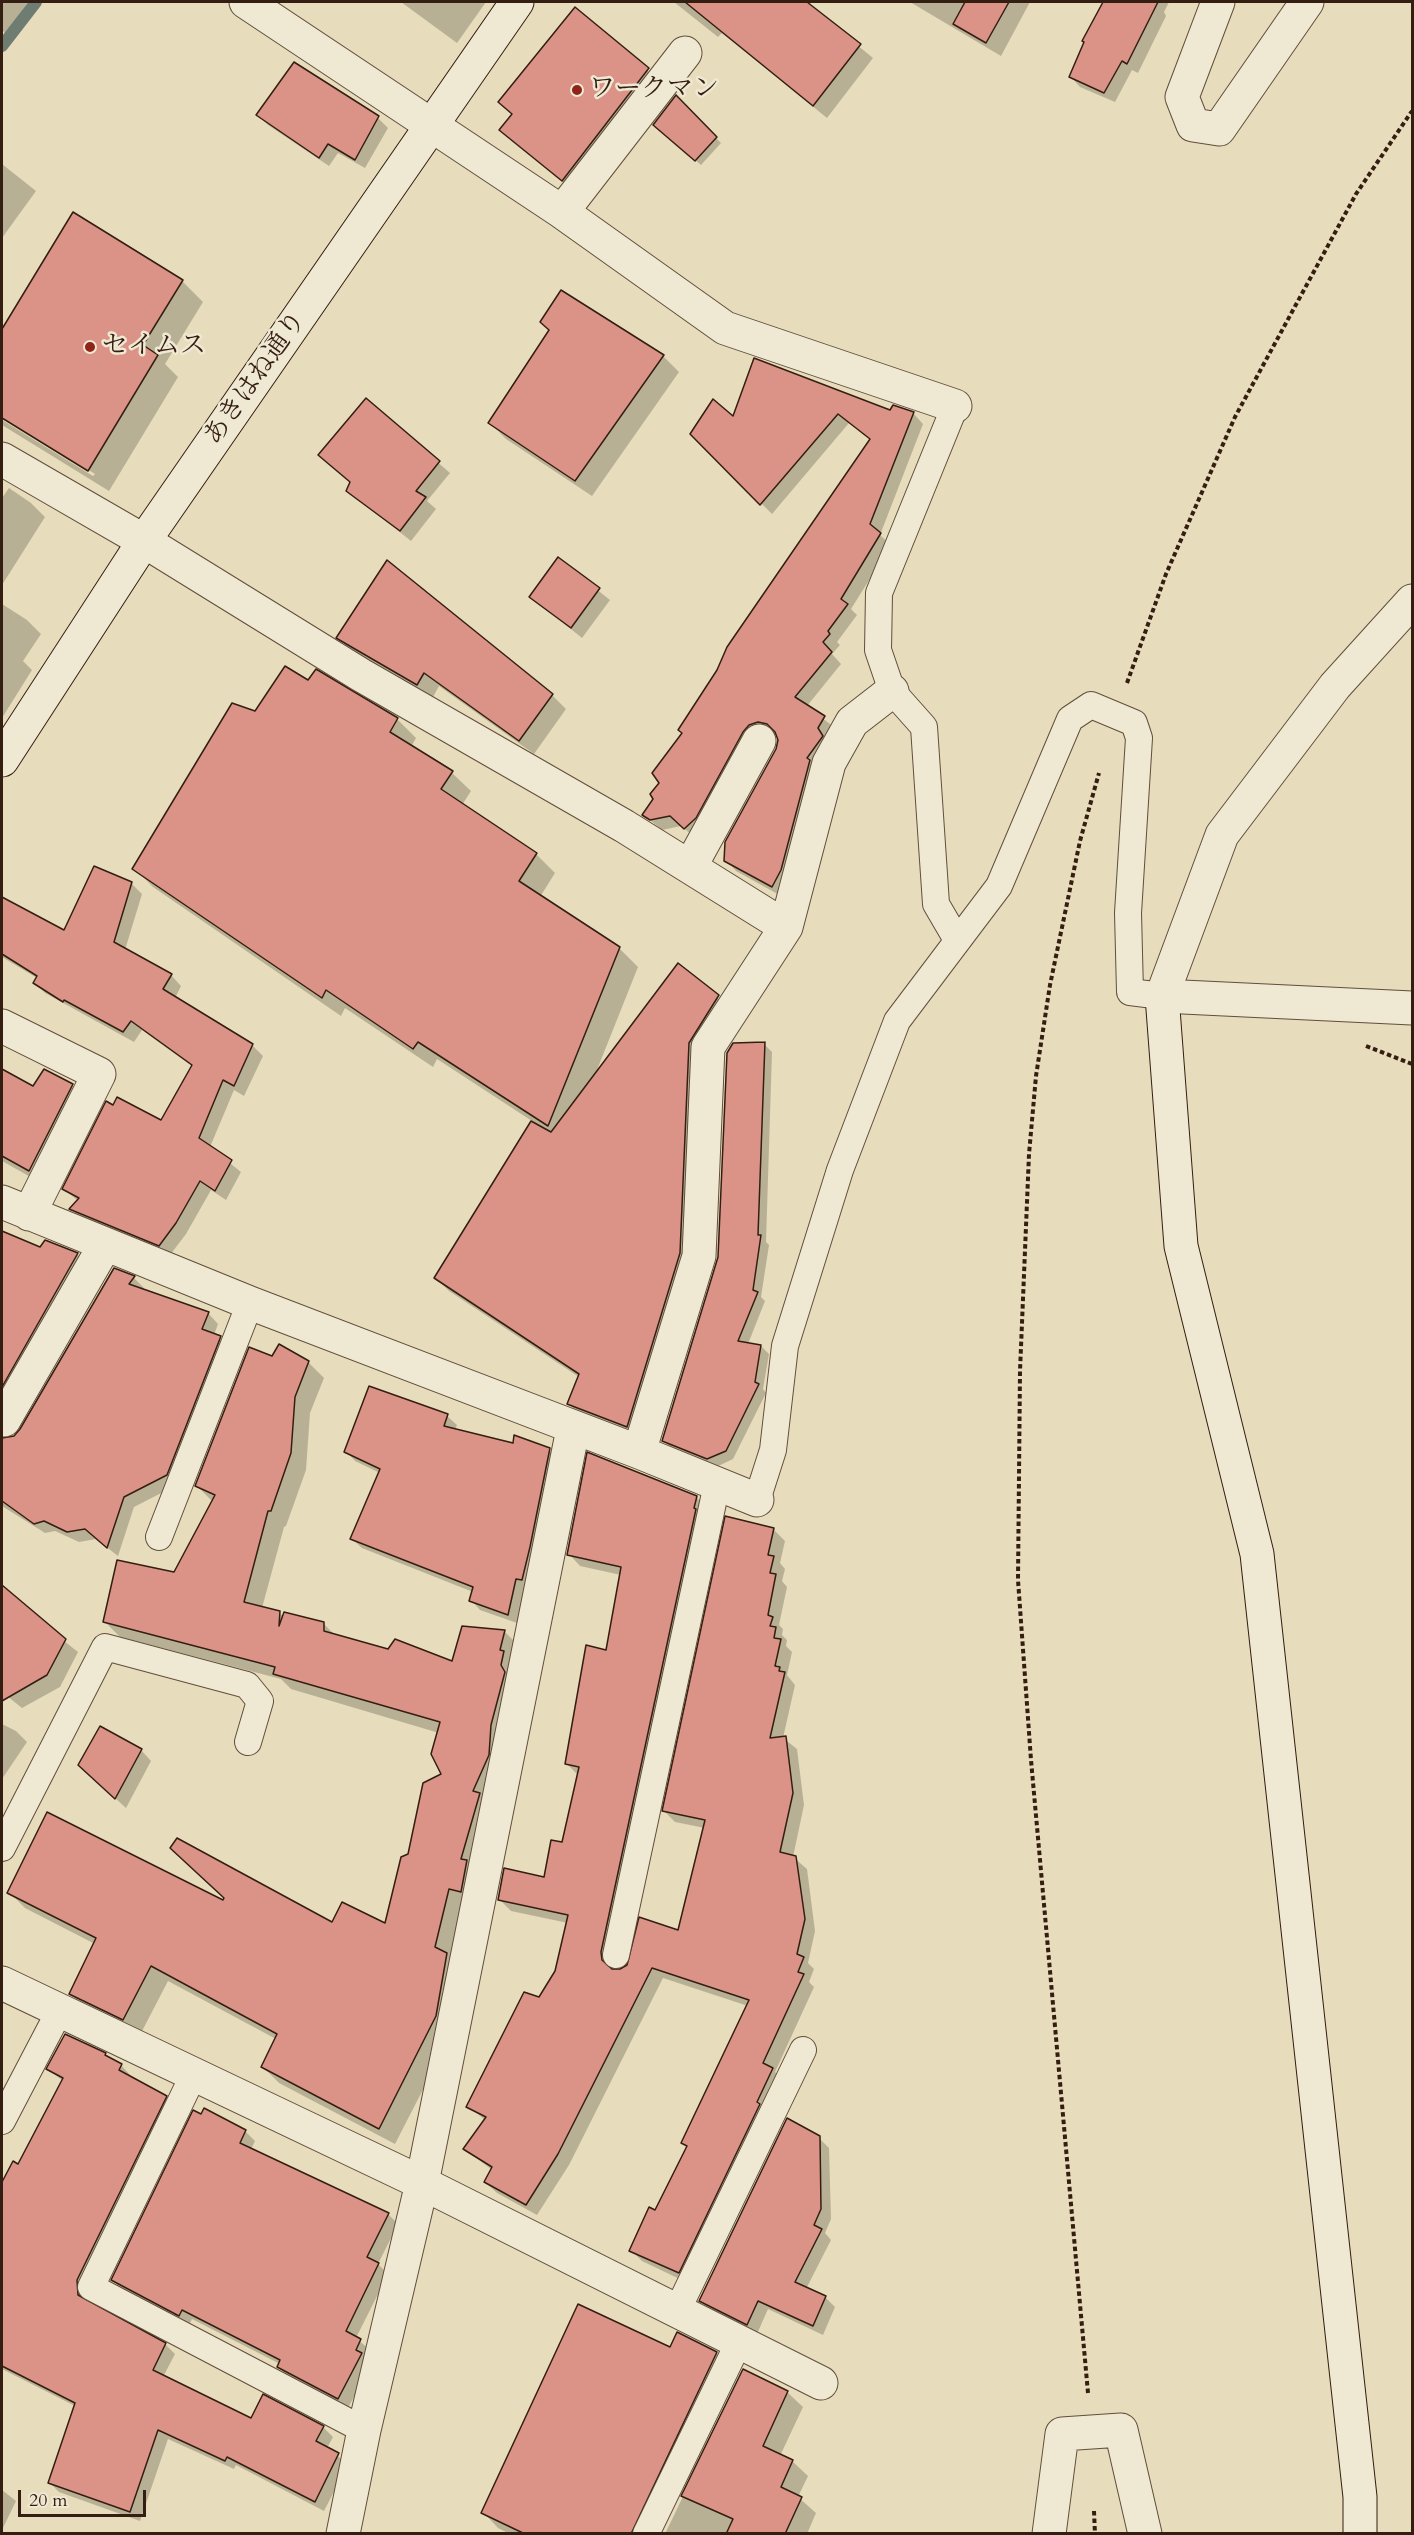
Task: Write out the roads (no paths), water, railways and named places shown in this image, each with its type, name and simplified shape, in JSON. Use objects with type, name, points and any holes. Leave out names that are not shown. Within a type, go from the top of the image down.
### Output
[{"type":"street","points":[[246,2],[562,212],[725,328],[955,406]]},
{"type":"street","name":"あきはね通り","points":[[2,760],[144,541],[517,2]]},
{"type":"street","points":[[1218,2],[1182,97],[1193,125],[1219,129],[1307,2]]},
{"type":"street","points":[[562,212],[685,53]]},
{"type":"street","points":[[2,459],[144,541],[361,675],[690,867],[786,927]]},
{"type":"street","points":[[1360,2534],[1359,2486],[1257,1554],[1181,1246],[1162,996],[1222,835],[1335,686],[1413,601]]},
{"type":"street","points":[[639,1452],[699,1256],[708,1047],[786,927],[829,763],[852,722],[892,691]]},
{"type":"street","points":[[690,867],[759,741]]},
{"type":"street","points":[[1162,996],[1413,1008]]},
{"type":"street","points":[[2,1026],[99,1074],[15,1208],[250,1303],[573,1429],[639,1452],[757,1500]]},
{"type":"street","points":[[2,1418],[4,1420],[105,1245]]},
{"type":"street","points":[[343,2534],[363,2430],[423,2183],[573,1429]]},
{"type":"street","points":[[2,1983],[423,2183],[821,2383]]},
{"type":"street","points":[[1049,2534],[1062,2434],[1121,2430],[1145,2534]]},
{"type":"lane","points":[[955,406],[879,593],[878,650],[892,691],[924,727],[936,904],[957,940]]},
{"type":"lane","points":[[757,1500],[773,1450],[785,1346],[840,1170],[897,1021],[999,886],[1070,719],[1091,705],[1134,723],[1139,738],[1128,913],[1130,992],[1162,996]]},
{"type":"lane","points":[[159,1537],[250,1303]]},
{"type":"lane","points":[[616,1955],[717,1484]]},
{"type":"lane","points":[[2,1848],[105,1647],[247,1685],[260,1701],[248,1742]]},
{"type":"lane","points":[[2,2121],[60,2010]]},
{"type":"lane","points":[[676,2311],[803,2050]]},
{"type":"lane","points":[[194,2074],[91,2287],[363,2430]]},
{"type":"lane","points":[[646,2534],[739,2342]]},
{"type":"waterway","points":[[2,46],[36,2]]},
{"type":"place","name":"ワークマン","points":[[577,90]]},
{"type":"place","name":"セイムス","points":[[90,347]]}]
